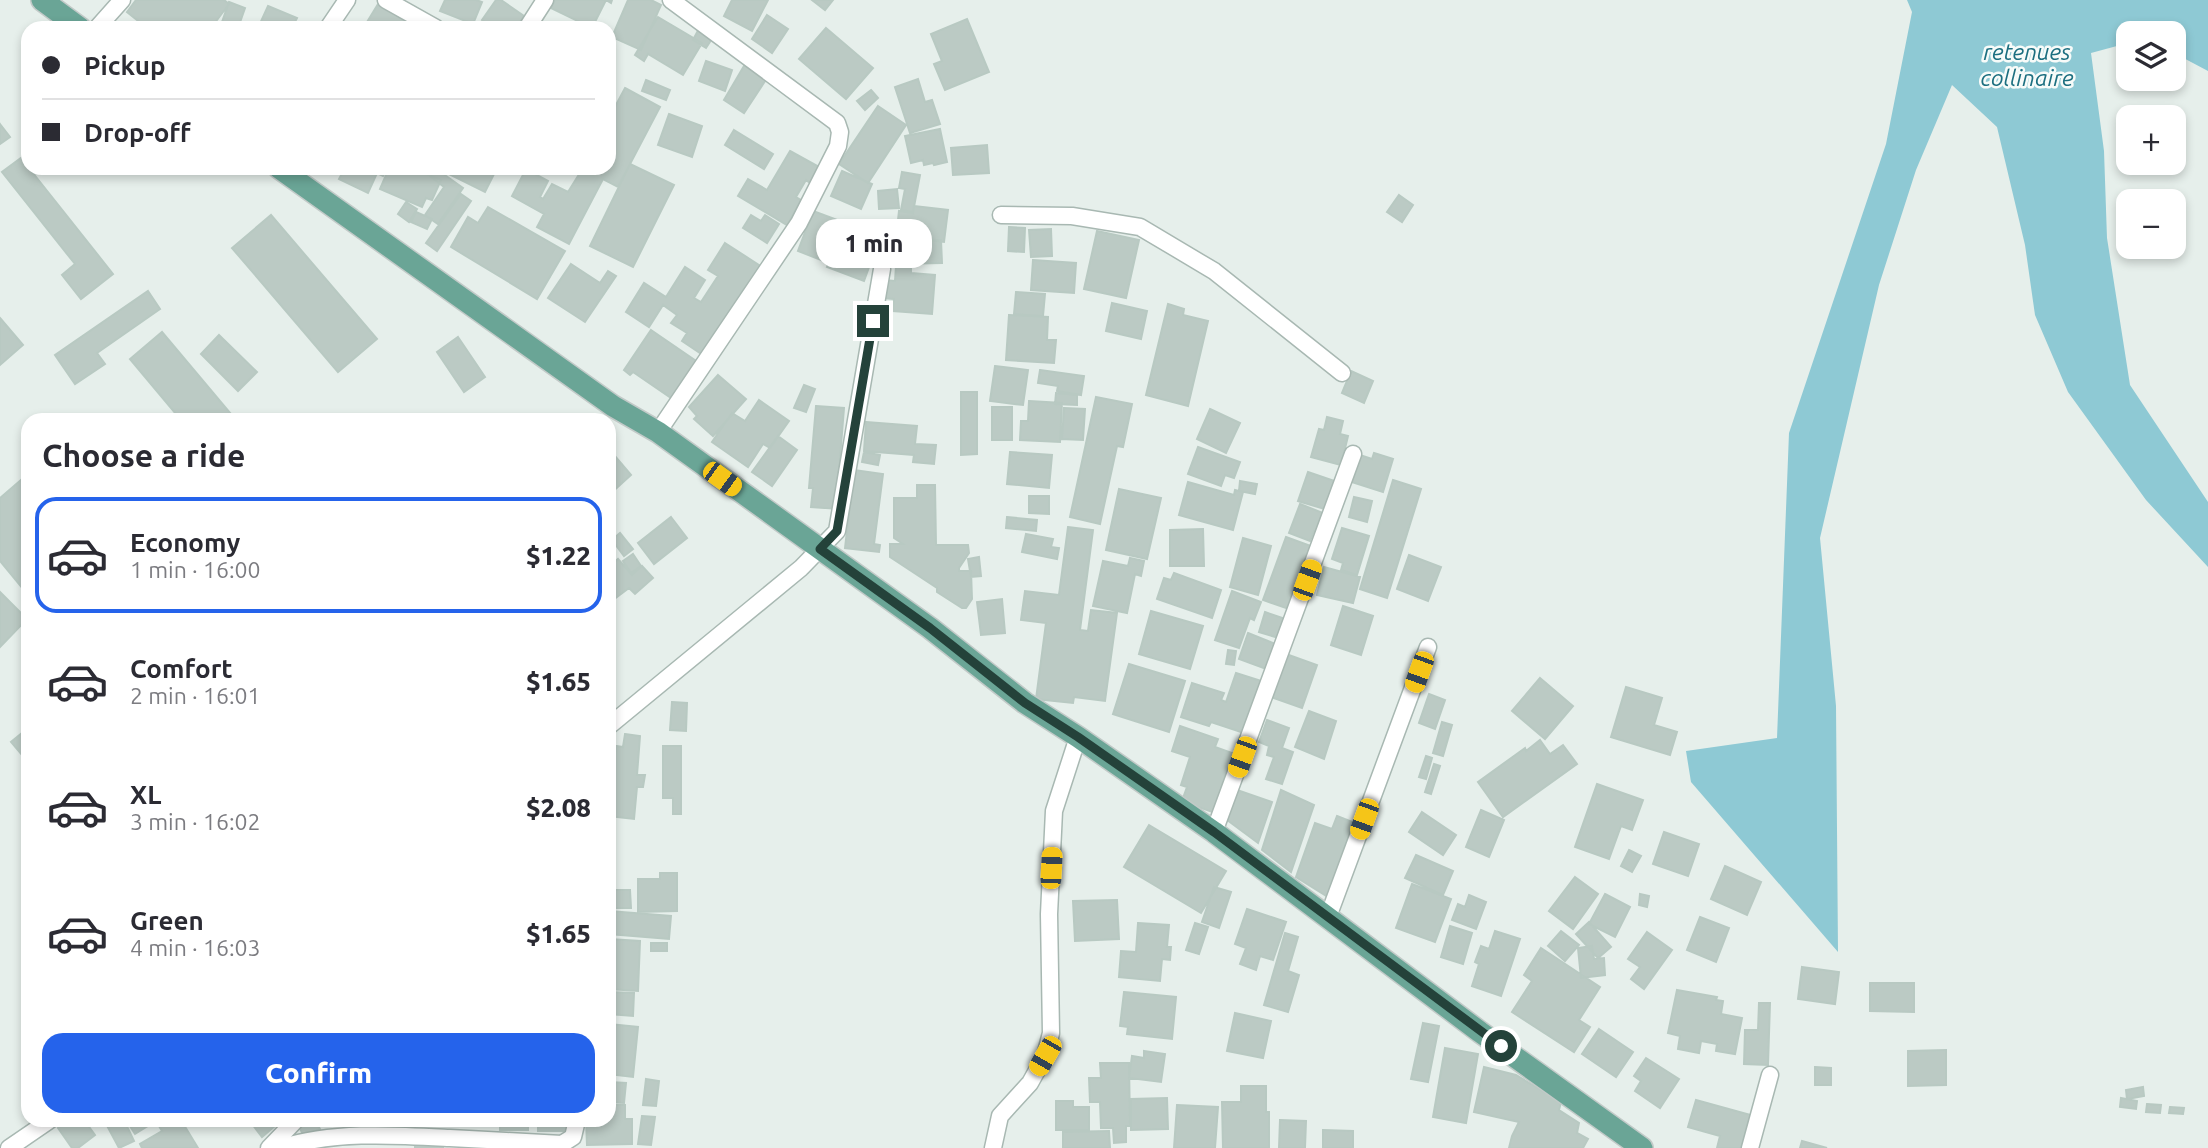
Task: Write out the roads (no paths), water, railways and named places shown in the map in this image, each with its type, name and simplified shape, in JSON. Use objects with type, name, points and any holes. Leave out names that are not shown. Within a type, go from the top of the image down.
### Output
[{"type":"main road","points":[[42,0],[70,21]]},
{"type":"main road","points":[[289,175],[613,406],[658,432],[930,628],[1025,703],[1214,832],[1491,1040],[1642,1148]]},
{"type":"street","points":[[103,21],[122,0]]},
{"type":"street","points":[[333,21],[347,0]]},
{"type":"street","points":[[387,0],[424,21]]},
{"type":"street","points":[[532,21],[545,0]]},
{"type":"street","points":[[658,432],[799,223],[838,146],[840,132],[836,123],[671,0]]},
{"type":"street","points":[[1001,215],[1072,216],[1140,227],[1214,271],[1342,373]]},
{"type":"street","points":[[616,720],[801,568],[837,531],[882,269]]},
{"type":"street","points":[[1214,832],[1353,454]]},
{"type":"street","points":[[1328,917],[1428,647]]},
{"type":"street","points":[[993,1148],[1000,1116],[1030,1083],[1045,1056],[1051,1033],[1049,914],[1054,811],[1078,737]]},
{"type":"street","points":[[1750,1148],[1770,1075]]},
{"type":"street","points":[[9,1148],[40,1127]]},
{"type":"street","points":[[269,1148],[289,1127]]},
{"type":"street","points":[[280,1148],[294,1143],[389,1135],[486,1144],[562,1144],[573,1137],[575,1127]]},
{"type":"water","name":"retenues collinaire","points":[[1907,0],[2208,0],[2208,71],[2186,59],[2186,21],[2116,21],[2116,46],[2091,53],[2104,151],[2107,238],[2130,385],[2208,502],[2208,567],[2146,500],[2068,392],[2035,315],[2025,245],[1997,127],[1952,85],[1916,170],[1879,285],[1820,538],[1836,706],[1838,952],[1691,782],[1686,751],[1777,738],[1789,433],[1886,144],[1912,12]]}]
